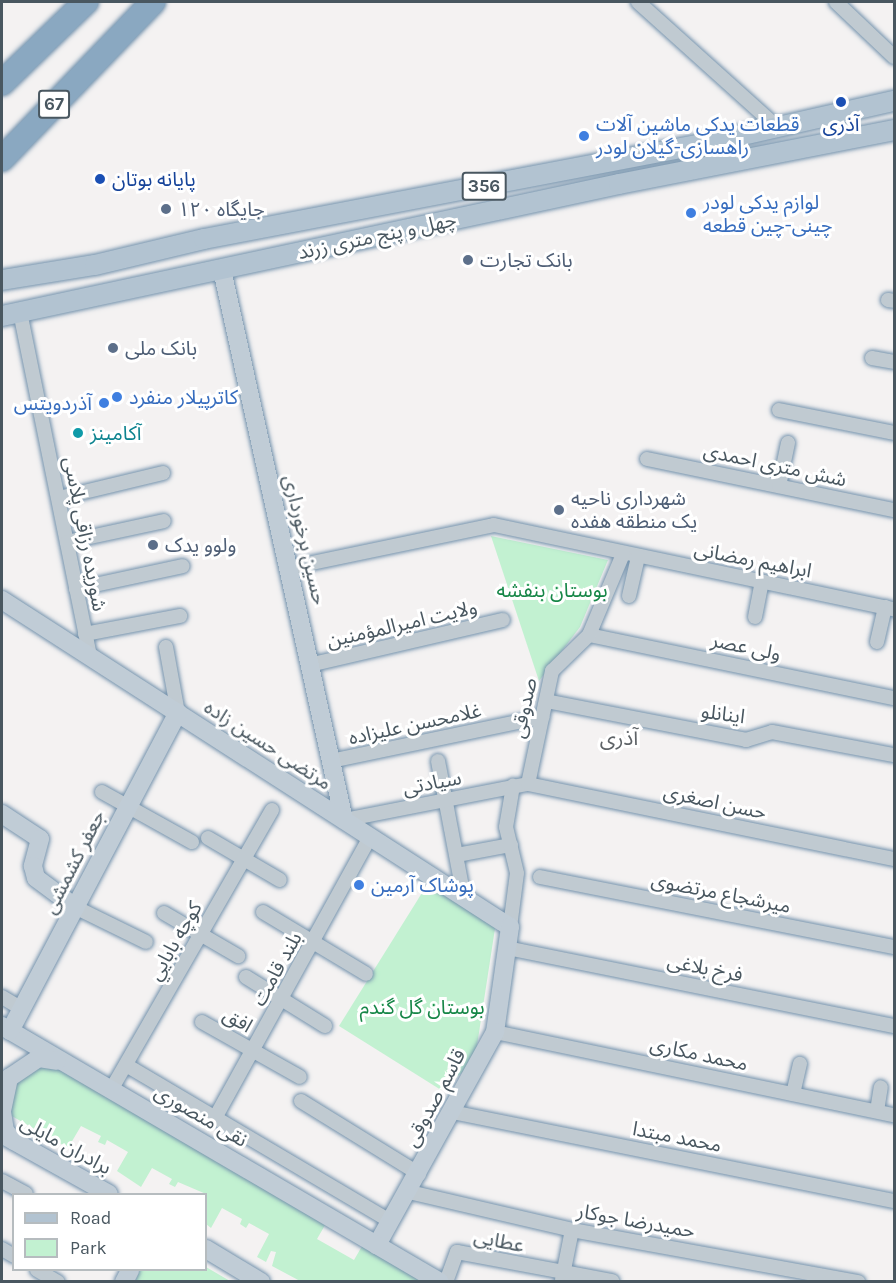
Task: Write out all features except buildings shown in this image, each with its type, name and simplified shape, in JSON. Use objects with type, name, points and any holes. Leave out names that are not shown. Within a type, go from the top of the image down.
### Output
[{"type":"highway","name":"67","points":[[2,83],[86,2]]},
{"type":"highway","name":"67","points":[[2,159],[153,2]]},
{"type":"main road","name":"چهل و پنج متری زرند","points":[[2,280],[95,265],[204,239],[778,128],[894,100]]},
{"type":"main road","name":"چهل و پنج متری زرند","points":[[15,312],[222,270],[619,183],[894,130]]},
{"type":"street","points":[[638,2],[778,128]]},
{"type":"street","points":[[836,2],[894,57]]},
{"type":"street","name":"حسین برخورداری","points":[[222,270],[344,820]]},
{"type":"street","name":"شوریده رزاقی پلاسی","points":[[15,312],[59,498],[90,657]]},
{"type":"street","points":[[872,358],[894,362]]},
{"type":"street","points":[[779,410],[894,434]]},
{"type":"street","points":[[779,486],[788,443]]},
{"type":"street","name":"شش متری احمدی","points":[[647,459],[894,510]]},
{"type":"street","points":[[59,498],[163,473]]},
{"type":"street","points":[[67,542],[164,521]]},
{"type":"street","name":"ابراهیم رمضانی","points":[[288,568],[494,525],[623,554],[890,608]]},
{"type":"street","name":"صدوقی","points":[[528,784],[552,671],[590,635],[623,554]]},
{"type":"street","points":[[629,596],[638,557]]},
{"type":"street","points":[[76,589],[183,566]]},
{"type":"street","points":[[755,616],[762,582]]},
{"type":"street","name":"مرتضی حسین زاده","points":[[2,601],[510,927]]},
{"type":"street","points":[[878,642],[890,608]]},
{"type":"street","points":[[85,634],[180,616]]},
{"type":"street","name":"ولایت امیرالمؤمنین","points":[[309,665],[502,620]]},
{"type":"street","name":"ولی عصر","points":[[590,635],[894,698]]},
{"type":"street","points":[[166,647],[178,714]]},
{"type":"street","name":"اینانلو","points":[[546,701],[746,740],[772,732],[894,755]]},
{"type":"street","name":"جعفر کشمشی","points":[[6,1029],[22,1010],[178,714]]},
{"type":"street","name":"غلامحسن علیزاده","points":[[331,761],[542,717]]},
{"type":"street","points":[[438,761],[464,897]]},
{"type":"street","name":"سیادتی","points":[[344,820],[528,784]]},
{"type":"street","name":"حسن اصغری","points":[[528,784],[894,859]]},
{"type":"street","points":[[510,927],[517,873],[506,826],[513,786]]},
{"type":"street","points":[[102,792],[192,842]]},
{"type":"street","name":"كوچه بابايي","points":[[111,1090],[272,810]]},
{"type":"street","points":[[2,814],[40,839],[33,866],[36,878],[75,907],[146,942]]},
{"type":"street","name":"بلند قامت","points":[[215,1118],[283,1000],[370,837]]},
{"type":"street","points":[[208,838],[280,880]]},
{"type":"street","points":[[457,855],[511,845]]},
{"type":"street","name":"میرشجاع مرتضوی","points":[[540,877],[894,947]]},
{"type":"street","points":[[263,912],[366,974]]},
{"type":"street","points":[[164,913],[238,956]]},
{"type":"street","name":"قاسم صدوقی","points":[[377,1245],[419,1174],[495,1032],[510,927]]},
{"type":"street","name":"فرخ بلاغی","points":[[507,948],[894,1026]]},
{"type":"street","points":[[246,977],[325,1026]]},
{"type":"street","points":[[2,997],[22,1010]]},
{"type":"street","name":"افق","points":[[202,1022],[300,1077]]},
{"type":"street","name":"نقی منصوری","points":[[6,1029],[440,1281]]},
{"type":"street","name":"محمد مکاری","points":[[495,1032],[894,1115]]},
{"type":"street","points":[[8,1138],[2,1111],[9,1078],[39,1058],[62,1062]]},
{"type":"street","points":[[126,1065],[391,1222]]},
{"type":"street","points":[[793,1094],[800,1065]]},
{"type":"street","points":[[878,1111],[881,1088]]},
{"type":"street","points":[[302,1101],[419,1174]]},
{"type":"street","name":"محمد مبتدا","points":[[452,1112],[894,1201]]},
{"type":"street","name":"برادران مایلی","points":[[8,1138],[107,1193]]},
{"type":"street","points":[[2,1181],[24,1193]]},
{"type":"street","name":"حمیدرضا جوکار","points":[[408,1192],[572,1230],[858,1281]]},
{"type":"street","points":[[572,1230],[563,1277],[612,1281]]},
{"type":"street","points":[[207,1250],[261,1281]]},
{"type":"street","name":"عطایی","points":[[446,1281],[457,1252],[563,1277]]},
{"type":"street","points":[[40,1271],[58,1281]]},
{"type":"green space","name":"بوستان بنفشه","points":[[491,536],[608,560],[580,627],[539,681]]},
{"type":"green space","name":"بوستان گل گندم","points":[[430,880],[496,922],[476,1052],[464,1071],[441,1090],[339,1026]]},
{"type":"green space","points":[[40,1064],[59,1066],[328,1220],[317,1239],[354,1260],[365,1241],[435,1281],[300,1281],[272,1266],[276,1252],[271,1251],[266,1262],[257,1257],[269,1234],[249,1223],[246,1228],[240,1224],[242,1219],[222,1208],[211,1228],[207,1225],[207,1193],[178,1182],[175,1187],[169,1184],[172,1179],[152,1168],[141,1187],[117,1171],[128,1152],[107,1140],[105,1145],[98,1142],[101,1136],[81,1126],[68,1148],[10,1115],[15,1082]]},
{"type":"green space","points":[[207,1268],[230,1281],[135,1282],[140,1271],[207,1271]]},
{"type":"place","name":"آذری","points":[[841,102]]},
{"type":"place","name":"قطعات یدکی ماشین آلات راهسازی-گیلان لودر","points":[[584,136]]},
{"type":"place","name":"پایانه بوتان","points":[[100,179]]},
{"type":"place","name":"جایگاه ۱۲۰","points":[[166,209]]},
{"type":"place","name":"لوازم یدکی لودر چینی-چین قطعه","points":[[691,213]]},
{"type":"place","name":"بانک تجارت","points":[[468,260]]},
{"type":"place","name":"بانک ملی","points":[[113,348]]},
{"type":"place","name":"کاترپیلار منفرد","points":[[117,397]]},
{"type":"place","name":"آذردویتس","points":[[104,403]]},
{"type":"place","name":"آکامینز","points":[[78,433]]},
{"type":"place","name":"شهرداری ناحیه یک منطقه هفده","points":[[559,510]]},
{"type":"place","name":"ولوو یدک","points":[[153,545]]},
{"type":"place","name":"پوشاک آرمین","points":[[359,885]]},
{"type":"district","name":"آذری","points":[[619,738]]}]
